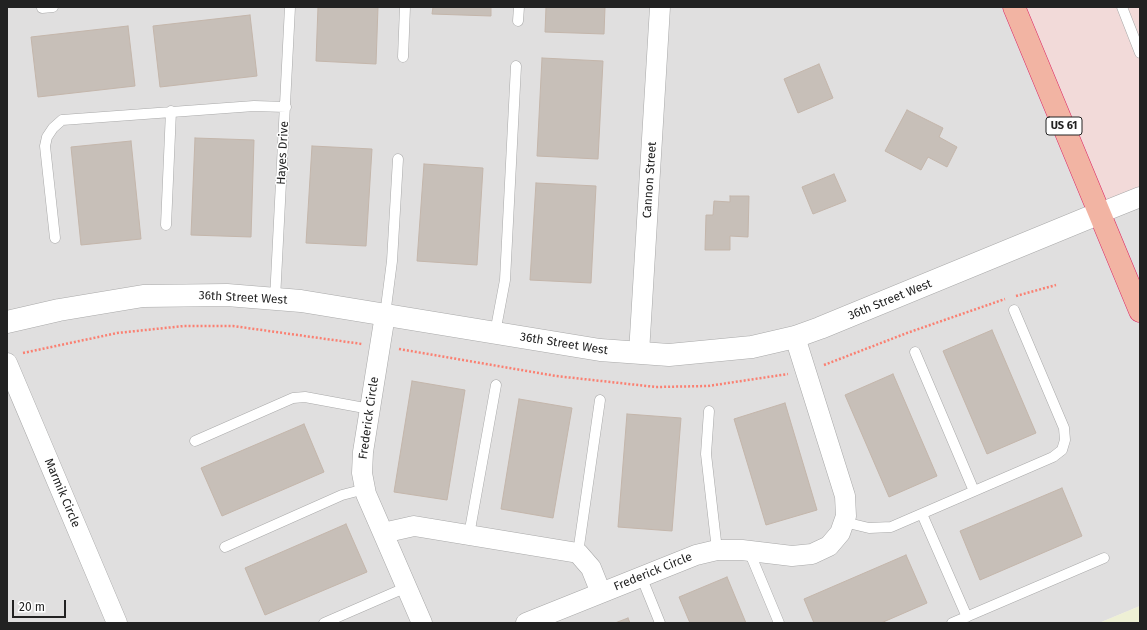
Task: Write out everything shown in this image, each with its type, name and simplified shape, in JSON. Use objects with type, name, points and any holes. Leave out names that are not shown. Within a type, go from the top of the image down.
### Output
[{"type":"highway","name":"US 61","points":[[1014,7],[1140,311]]},
{"type":"highway","name":"US 61","points":[[1018,7],[1027,38]]},
{"type":"street","name":"Cannon Street","points":[[639,353],[660,7]]},
{"type":"street","points":[[1100,213],[1140,197]]},
{"type":"street","name":"36th Street West","points":[[7,322],[60,310],[143,296],[227,295],[300,302],[600,350],[669,355],[744,348],[796,337],[901,296],[1100,213]]},
{"type":"street","name":"Frederick Circle","points":[[385,315],[370,409],[362,473],[365,489],[422,623]]},
{"type":"street","name":"Frederick Circle","points":[[578,553],[591,568],[601,592],[696,555],[717,550],[749,551],[792,556],[812,554],[829,546],[840,533],[846,516],[845,496],[796,337]]},
{"type":"street","name":"Marmik Circle","points":[[7,363],[118,623]]},
{"type":"street","points":[[384,533],[414,526],[578,553]]},
{"type":"street","points":[[538,621],[601,592]]},
{"type":"lane","name":"Hayes Drive","points":[[275,299],[290,7]]},
{"type":"lane","points":[[403,57],[405,7]]},
{"type":"lane","points":[[518,21],[519,7]]},
{"type":"lane","points":[[1122,7],[1140,53]]},
{"type":"lane","points":[[495,333],[505,280],[516,66]]},
{"type":"lane","points":[[56,238],[45,146],[47,137],[52,128],[62,120],[254,106],[286,107]]},
{"type":"lane","points":[[166,225],[171,111]]},
{"type":"lane","points":[[385,315],[392,261],[398,160]]},
{"type":"lane","points":[[844,522],[881,529],[891,527],[1053,457],[1062,450],[1065,440],[1064,428],[1014,310]]},
{"type":"lane","points":[[915,352],[974,491]]},
{"type":"lane","points":[[469,535],[496,384]]},
{"type":"lane","points":[[195,441],[293,398],[305,397],[370,409]]},
{"type":"lane","points":[[578,553],[600,400]]},
{"type":"lane","points":[[709,411],[706,454],[717,550]]},
{"type":"lane","points":[[225,547],[342,495],[365,489]]},
{"type":"lane","points":[[922,514],[967,617]]},
{"type":"lane","points":[[749,551],[779,623]]},
{"type":"lane","points":[[952,623],[1104,558]]},
{"type":"lane","points":[[641,576],[660,623]]},
{"type":"lane","points":[[324,623],[407,587]]},
{"type":"shaded area","points":[[7,7],[1014,7],[1140,197],[1140,606],[1099,623],[7,623]]},
{"type":"shaded area","points":[[1018,7],[1140,7],[1140,197],[1100,213]]},
{"type":"green space","points":[[1140,606],[1140,623],[1099,623]]},
{"type":"building","points":[[318,7],[378,7],[376,64],[316,61]]},
{"type":"building","points":[[433,7],[491,7],[491,16],[432,14]]},
{"type":"building","points":[[546,7],[605,7],[604,34],[545,32]]},
{"type":"building","points":[[250,15],[257,76],[160,87],[153,26]]},
{"type":"building","points":[[128,26],[135,86],[38,97],[31,37]]},
{"type":"building","points":[[542,58],[603,61],[598,159],[537,156]]},
{"type":"building","points":[[819,64],[833,98],[798,113],[784,79]]},
{"type":"building","points":[[907,110],[943,128],[939,137],[957,147],[947,167],[928,157],[921,170],[885,151]]},
{"type":"building","points":[[195,138],[254,140],[251,237],[191,235]]},
{"type":"building","points":[[131,141],[141,239],[81,245],[71,147]]},
{"type":"building","points":[[312,146],[372,149],[366,246],[306,243]]},
{"type":"building","points":[[424,164],[483,168],[477,265],[417,261]]},
{"type":"building","points":[[834,174],[846,201],[813,214],[802,187]]},
{"type":"building","points":[[536,183],[596,186],[591,283],[530,280]]},
{"type":"building","points":[[730,196],[749,196],[748,237],[730,236],[730,250],[705,250],[706,215],[713,215],[714,201],[730,202]]},
{"type":"building","points":[[992,330],[1036,433],[987,454],[943,351]]},
{"type":"building","points":[[893,374],[937,476],[889,497],[845,395]]},
{"type":"building","points":[[412,381],[465,390],[447,500],[394,492]]},
{"type":"building","points":[[519,399],[572,408],[553,518],[501,509]]},
{"type":"building","points":[[785,403],[817,510],[766,525],[734,419]]},
{"type":"building","points":[[627,414],[681,418],[672,531],[618,527]]},
{"type":"building","points":[[304,424],[324,472],[222,516],[201,468]]},
{"type":"building","points":[[1062,488],[1082,536],[980,580],[960,531]]},
{"type":"building","points":[[346,524],[367,572],[265,615],[245,568]]},
{"type":"building","points":[[906,555],[927,603],[881,623],[814,623],[804,599]]},
{"type":"building","points":[[727,577],[746,623],[690,623],[679,597]]},
{"type":"building","points":[[628,618],[630,623],[615,623]]}]
